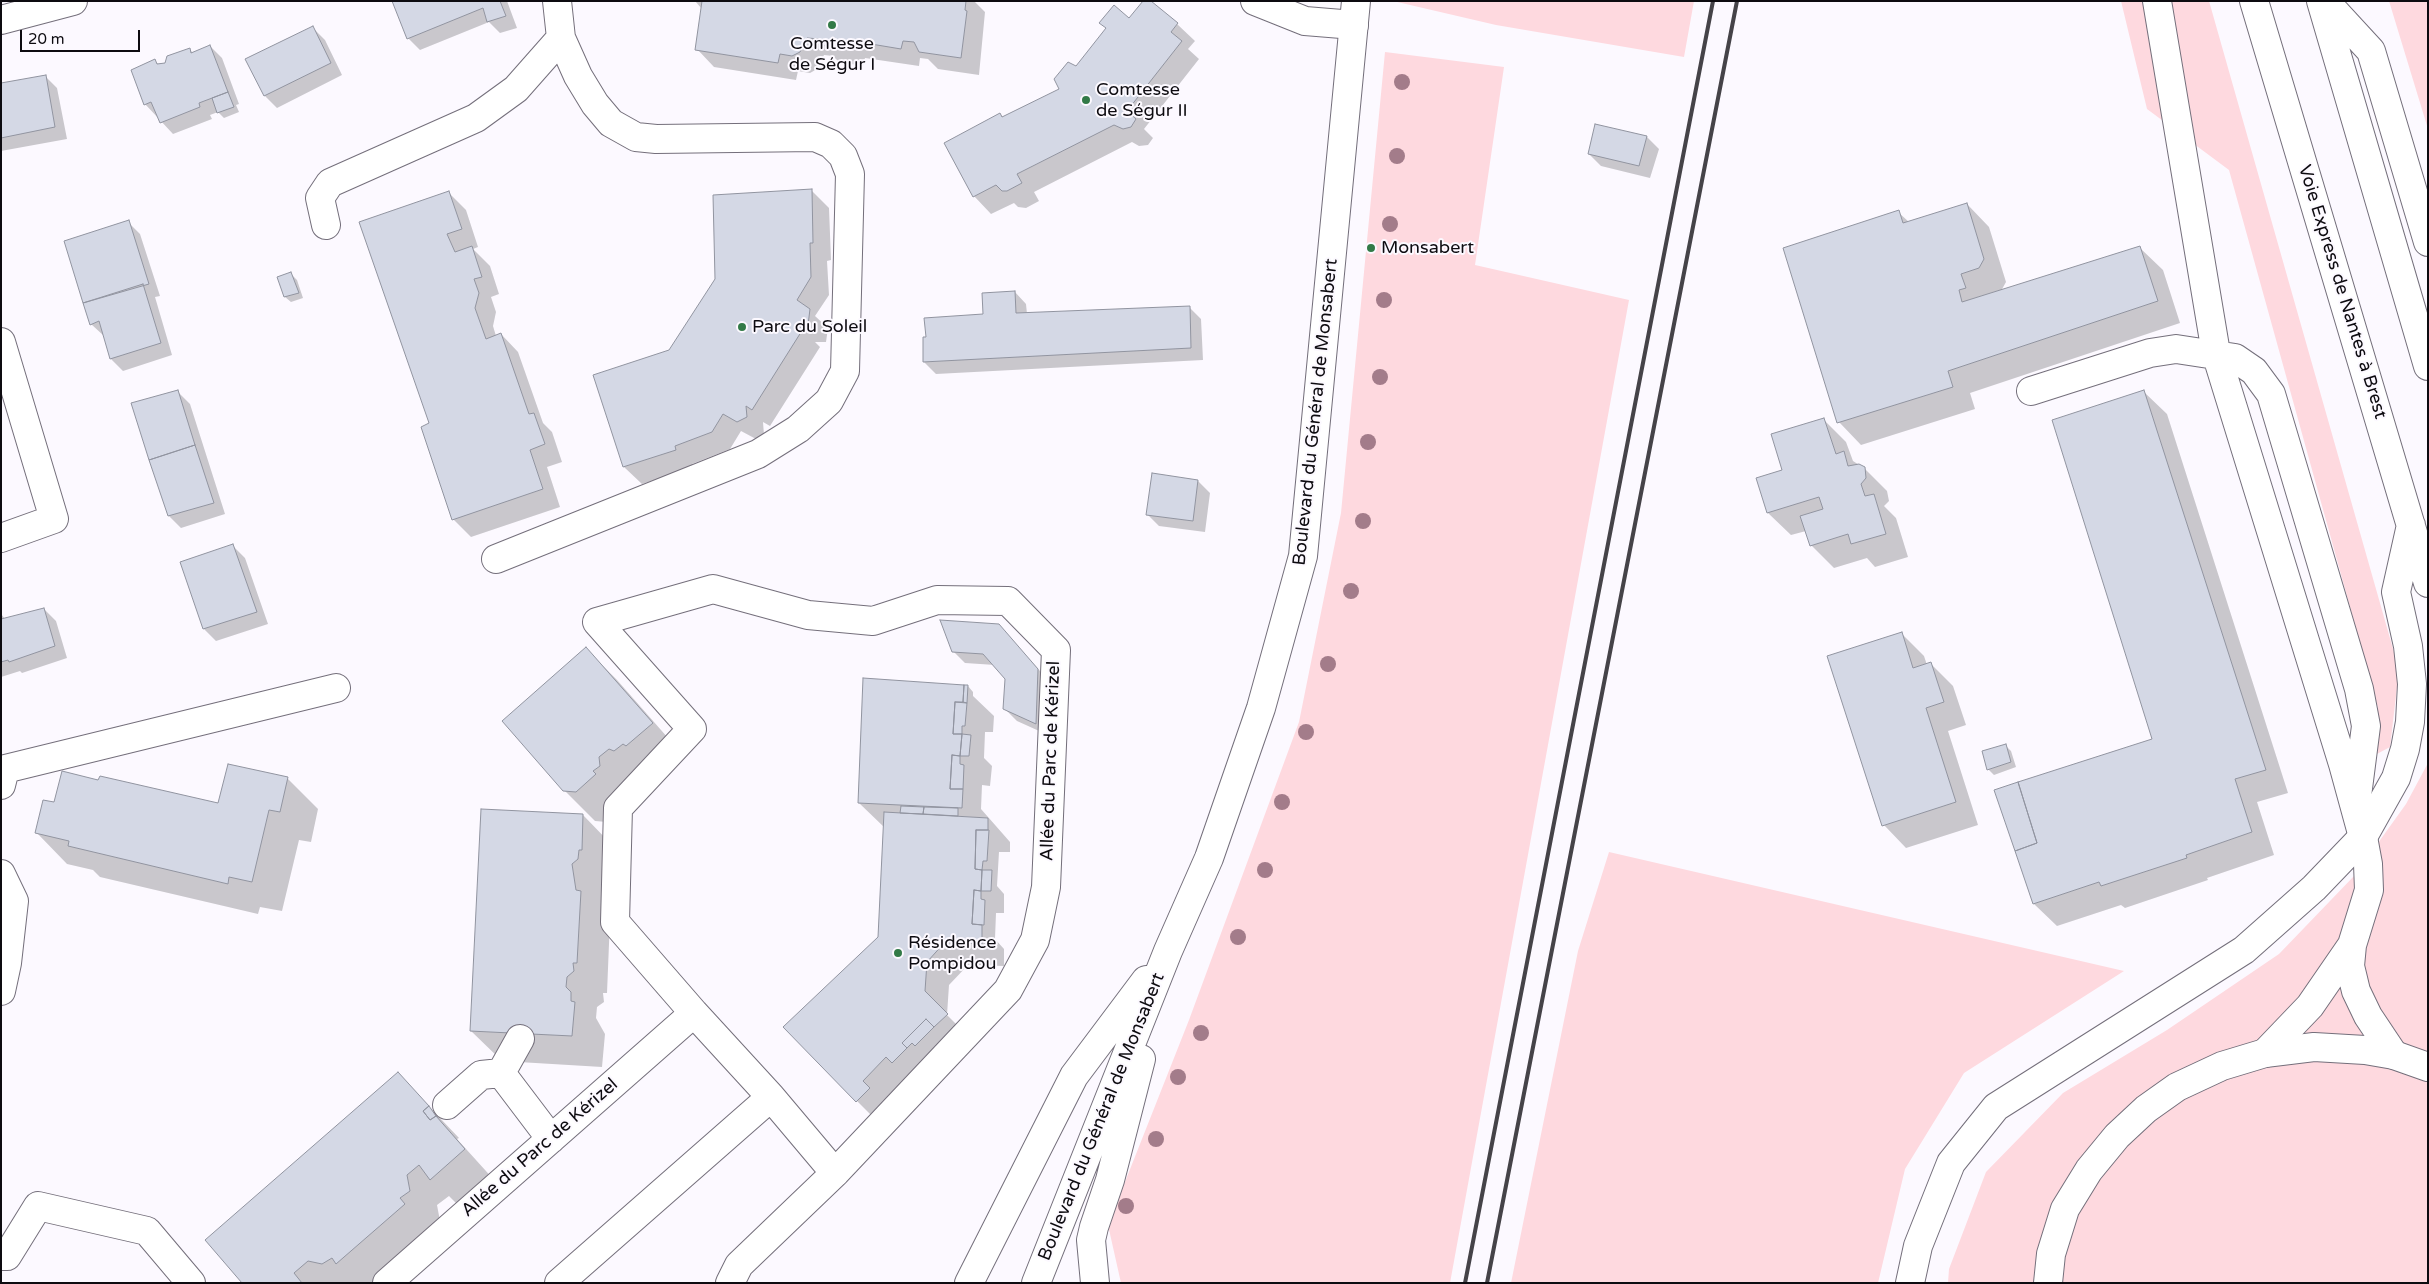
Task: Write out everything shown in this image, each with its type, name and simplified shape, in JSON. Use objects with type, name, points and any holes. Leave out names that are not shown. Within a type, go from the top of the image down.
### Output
[{"type":"main road","points":[[1,20],[73,1]]},
{"type":"main road","points":[[496,559],[758,454],[798,429],[829,402],[845,371],[850,174],[843,156],[831,144],[815,136],[656,139],[636,137],[611,122],[595,104],[568,56],[561,38],[557,1]]},
{"type":"main road","points":[[1255,1],[1305,21],[1355,13]]},
{"type":"main road","points":[[2157,1],[2216,353],[2363,837],[2370,890],[2352,945],[2350,966],[2356,992],[2368,1016],[2394,1054]]},
{"type":"main road","name":"Voie Express de Nantes à Brest","points":[[2254,1],[2428,583]]},
{"type":"main road","points":[[2323,1],[2371,51],[2428,242]]},
{"type":"main road","points":[[2323,1],[2428,366]]},
{"type":"main road","name":"Boulevard du Général de Monsabert","points":[[1036,1283],[1168,951],[1209,858],[1261,708],[1304,556],[1355,13]]},
{"type":"main road","points":[[326,225],[320,198],[330,183],[476,118],[516,89],[561,38]]},
{"type":"main road","points":[[1,342],[54,519],[1,538]]},
{"type":"main road","points":[[2031,391],[2150,353],[2176,349],[2216,353],[2235,358],[2254,371],[2274,401],[2359,689],[2366,726],[2355,807]]},
{"type":"main road","points":[[1910,1283],[1918,1246],[1951,1163],[1996,1107],[2244,950],[2314,888],[2363,837],[2396,778],[2405,749],[2410,722],[2412,684],[2408,646],[2396,592],[2411,526]]},
{"type":"main road","name":"Allée du Parc de Kérizel","points":[[730,1283],[740,1265],[835,1173],[1008,990],[1035,940],[1046,887],[1056,650],[1008,601],[937,600],[873,621],[808,615],[713,589],[597,622],[692,729],[618,808],[615,922],[694,1013],[771,1097],[835,1173]]},
{"type":"main road","points":[[1,784],[5,769],[336,688]]},
{"type":"main road","points":[[1,874],[14,901],[7,964],[1,991]]},
{"type":"main road","points":[[2265,1053],[2310,1006],[2352,945]]},
{"type":"main road","points":[[1095,1283],[1091,1240],[1110,1180],[1168,951]]},
{"type":"main road","name":"Boulevard du Général de Monsabert","points":[[968,1283],[1074,1076],[1168,951]]},
{"type":"main road","name":"Allée du Parc de Kérizel","points":[[387,1283],[694,1013]]},
{"type":"main road","points":[[501,1073],[520,1039]]},
{"type":"main road","points":[[2048,1283],[2051,1254],[2065,1209],[2089,1170],[2117,1136],[2146,1109],[2177,1087],[2222,1066],[2265,1053],[2314,1047],[2394,1054],[2428,1066]]},
{"type":"main road","points":[[501,1073],[551,1138]]},
{"type":"main road","points":[[447,1105],[481,1074],[501,1073]]},
{"type":"main road","points":[[559,1283],[771,1097]]},
{"type":"main road","points":[[1,1256],[7,1256],[38,1206],[147,1231],[191,1283]]},
{"type":"shaded area","points":[[1393,1],[1694,1],[1684,57],[1496,25]]},
{"type":"shaded area","points":[[2121,1],[2209,1],[2399,670],[2390,747],[2375,755],[2378,708],[2229,170],[2147,109]]},
{"type":"shaded area","points":[[2389,1],[2428,1],[2428,129]]},
{"type":"shaded area","points":[[1385,52],[1504,67],[1475,265],[1629,300],[1450,1283],[1121,1283],[1108,1225],[1189,1020],[1299,722],[1341,513]]},
{"type":"shaded area","points":[[2428,763],[2428,1283],[1948,1283],[1949,1269],[1986,1172],[2063,1093],[2167,1030],[2279,954],[2355,875],[2406,804]]},
{"type":"shaded area","points":[[1609,852],[2124,971],[1964,1073],[1905,1169],[1878,1283],[1511,1283],[1578,951]]},
{"type":"building","points":[[392,1],[500,1],[506,16],[487,22],[483,8],[407,39]]},
{"type":"building","name":"Comtesse de Ségur I","points":[[702,1],[966,1],[965,10],[967,11],[961,58],[919,52],[914,42],[903,41],[901,49],[847,40],[845,49],[820,45],[820,39],[807,38],[800,52],[792,56],[780,54],[778,63],[695,50]]},
{"type":"building","name":"Comtesse de Ségur II","points":[[1143,1],[1151,1],[1178,23],[1171,32],[1182,41],[1127,111],[1136,119],[1131,127],[1123,129],[1114,125],[1017,174],[1022,183],[1007,191],[1002,191],[996,185],[973,197],[944,143],[1000,113],[1002,117],[1059,89],[1054,79],[1068,62],[1076,66],[1106,28],[1099,23],[1114,5],[1129,18]]},
{"type":"building","points":[[313,26],[331,63],[264,96],[245,59]]},
{"type":"building","points":[[210,45],[228,92],[199,103],[200,107],[160,123],[151,102],[144,105],[131,70],[155,59],[157,64],[165,63],[167,56],[190,48],[191,53]]},
{"type":"building","points":[[46,75],[55,127],[1,138],[1,83]]},
{"type":"building","points":[[228,92],[234,107],[217,113],[212,98]]},
{"type":"building","points":[[1595,124],[1647,136],[1639,166],[1588,154]]},
{"type":"building","name":"Parc du Soleil","points":[[812,189],[813,243],[810,243],[811,277],[797,300],[810,309],[808,325],[798,325],[803,329],[752,410],[746,406],[747,417],[737,422],[723,414],[712,432],[675,446],[676,450],[623,467],[593,375],[669,350],[715,279],[713,195]]},
{"type":"building","points":[[449,191],[462,229],[447,234],[455,252],[472,246],[482,277],[474,279],[479,293],[475,308],[486,339],[501,333],[529,414],[534,413],[545,444],[530,450],[543,489],[452,520],[421,427],[429,423],[359,222]]},
{"type":"building","points":[[1967,203],[1984,259],[1979,268],[1961,274],[1966,288],[1959,290],[1962,302],[2140,246],[2158,301],[1948,371],[1953,387],[1837,423],[1783,248],[1899,210],[1903,223]]},
{"type":"building","points":[[129,220],[149,284],[83,303],[64,241]]},
{"type":"building","points":[[291,272],[299,293],[284,297],[277,277]]},
{"type":"building","points":[[143,284],[161,343],[110,359],[99,321],[90,325],[83,303]]},
{"type":"building","points":[[1015,291],[1016,313],[1190,306],[1191,348],[923,362],[923,337],[926,337],[924,318],[983,314],[982,293]]},
{"type":"building","points":[[178,390],[195,445],[149,460],[131,403]]},
{"type":"building","points":[[2144,390],[2266,770],[2235,779],[2252,832],[2186,855],[2187,858],[2101,886],[2099,882],[2033,904],[2015,851],[2037,843],[2018,782],[2152,739],[2052,420]]},
{"type":"building","points":[[1824,418],[1836,454],[1844,451],[1848,466],[1859,464],[1865,467],[1866,478],[1861,484],[1865,496],[1874,494],[1886,534],[1851,544],[1848,534],[1810,546],[1800,516],[1823,509],[1819,497],[1767,513],[1756,478],[1782,470],[1771,434]]},
{"type":"building","points":[[195,445],[214,503],[168,516],[149,460]]},
{"type":"building","points":[[1152,473],[1198,480],[1193,521],[1146,515]]},
{"type":"building","points":[[233,544],[257,612],[203,629],[180,562]]},
{"type":"building","points":[[44,608],[55,646],[9,662],[8,660],[1,662],[1,619]]},
{"type":"building","points":[[940,620],[999,624],[1038,669],[1036,724],[1003,709],[1005,679],[983,654],[952,652]]},
{"type":"building","points":[[1902,632],[1913,668],[1931,662],[1944,702],[1926,708],[1956,802],[1882,826],[1827,656]]},
{"type":"building","points":[[586,647],[653,723],[626,746],[623,744],[614,751],[609,749],[599,757],[600,766],[593,771],[596,774],[576,792],[563,791],[502,721]]},
{"type":"building","points":[[863,678],[964,685],[963,702],[955,702],[953,734],[962,734],[960,756],[952,755],[950,789],[963,789],[962,808],[858,803]]},
{"type":"building","points":[[964,685],[968,685],[967,703],[963,702]]},
{"type":"building","points":[[955,702],[967,703],[965,726],[962,726],[962,734],[953,734]]},
{"type":"building","points":[[962,734],[971,735],[969,756],[960,756]]},
{"type":"building","points":[[2006,744],[2011,762],[1987,770],[1982,751]]},
{"type":"building","points":[[952,755],[960,756],[960,764],[964,765],[963,789],[950,789]]},
{"type":"building","points":[[228,764],[288,777],[280,812],[269,810],[252,882],[229,877],[228,884],[68,846],[69,841],[35,833],[43,800],[54,802],[62,771],[98,780],[100,776],[218,803]]},
{"type":"building","points":[[2018,782],[2037,843],[2015,851],[1994,790]]},
{"type":"building","points":[[901,806],[924,807],[923,814],[900,813]]},
{"type":"building","points":[[924,807],[958,808],[958,816],[923,814]]},
{"type":"building","points":[[481,809],[583,814],[582,850],[579,850],[578,859],[572,864],[576,890],[581,891],[577,963],[573,963],[574,971],[567,977],[566,987],[571,992],[571,1001],[575,1002],[572,1036],[470,1031]]},
{"type":"building","name":"Résidence Pompidou","points":[[884,812],[988,818],[988,830],[976,830],[975,869],[982,870],[981,891],[974,890],[972,924],[982,925],[982,944],[945,942],[927,962],[925,991],[948,1014],[934,1027],[926,1019],[902,1043],[907,1048],[892,1063],[886,1057],[863,1081],[870,1088],[856,1102],[783,1027],[878,937]]},
{"type":"building","points":[[976,830],[989,830],[987,861],[983,861],[982,870],[975,869]]},
{"type":"building","points":[[982,870],[992,870],[991,891],[981,891]]},
{"type":"building","points":[[974,890],[981,891],[981,899],[985,900],[984,925],[972,924]]},
{"type":"building","points":[[926,1019],[934,1027],[915,1046],[912,1043],[907,1048],[902,1043]]},
{"type":"building","points":[[398,1072],[429,1106],[423,1111],[430,1120],[436,1116],[465,1149],[430,1180],[419,1165],[407,1175],[410,1191],[400,1198],[405,1204],[336,1264],[332,1258],[322,1264],[308,1261],[294,1273],[302,1283],[242,1283],[205,1240]]},
{"type":"building","points":[[429,1106],[436,1116],[430,1120],[423,1111]]},
{"type":"railway","points":[[1465,1283],[1713,1]]},
{"type":"railway","points":[[1487,1283],[1737,1]]},
{"type":"place","name":"Comtesse de Ségur I","points":[[832,25]]},
{"type":"place","name":"Comtesse de Ségur II","points":[[1086,100]]},
{"type":"place","name":"Monsabert","points":[[1371,248]]},
{"type":"place","name":"Parc du Soleil","points":[[742,327]]},
{"type":"place","name":"Résidence Pompidou","points":[[898,953]]}]
